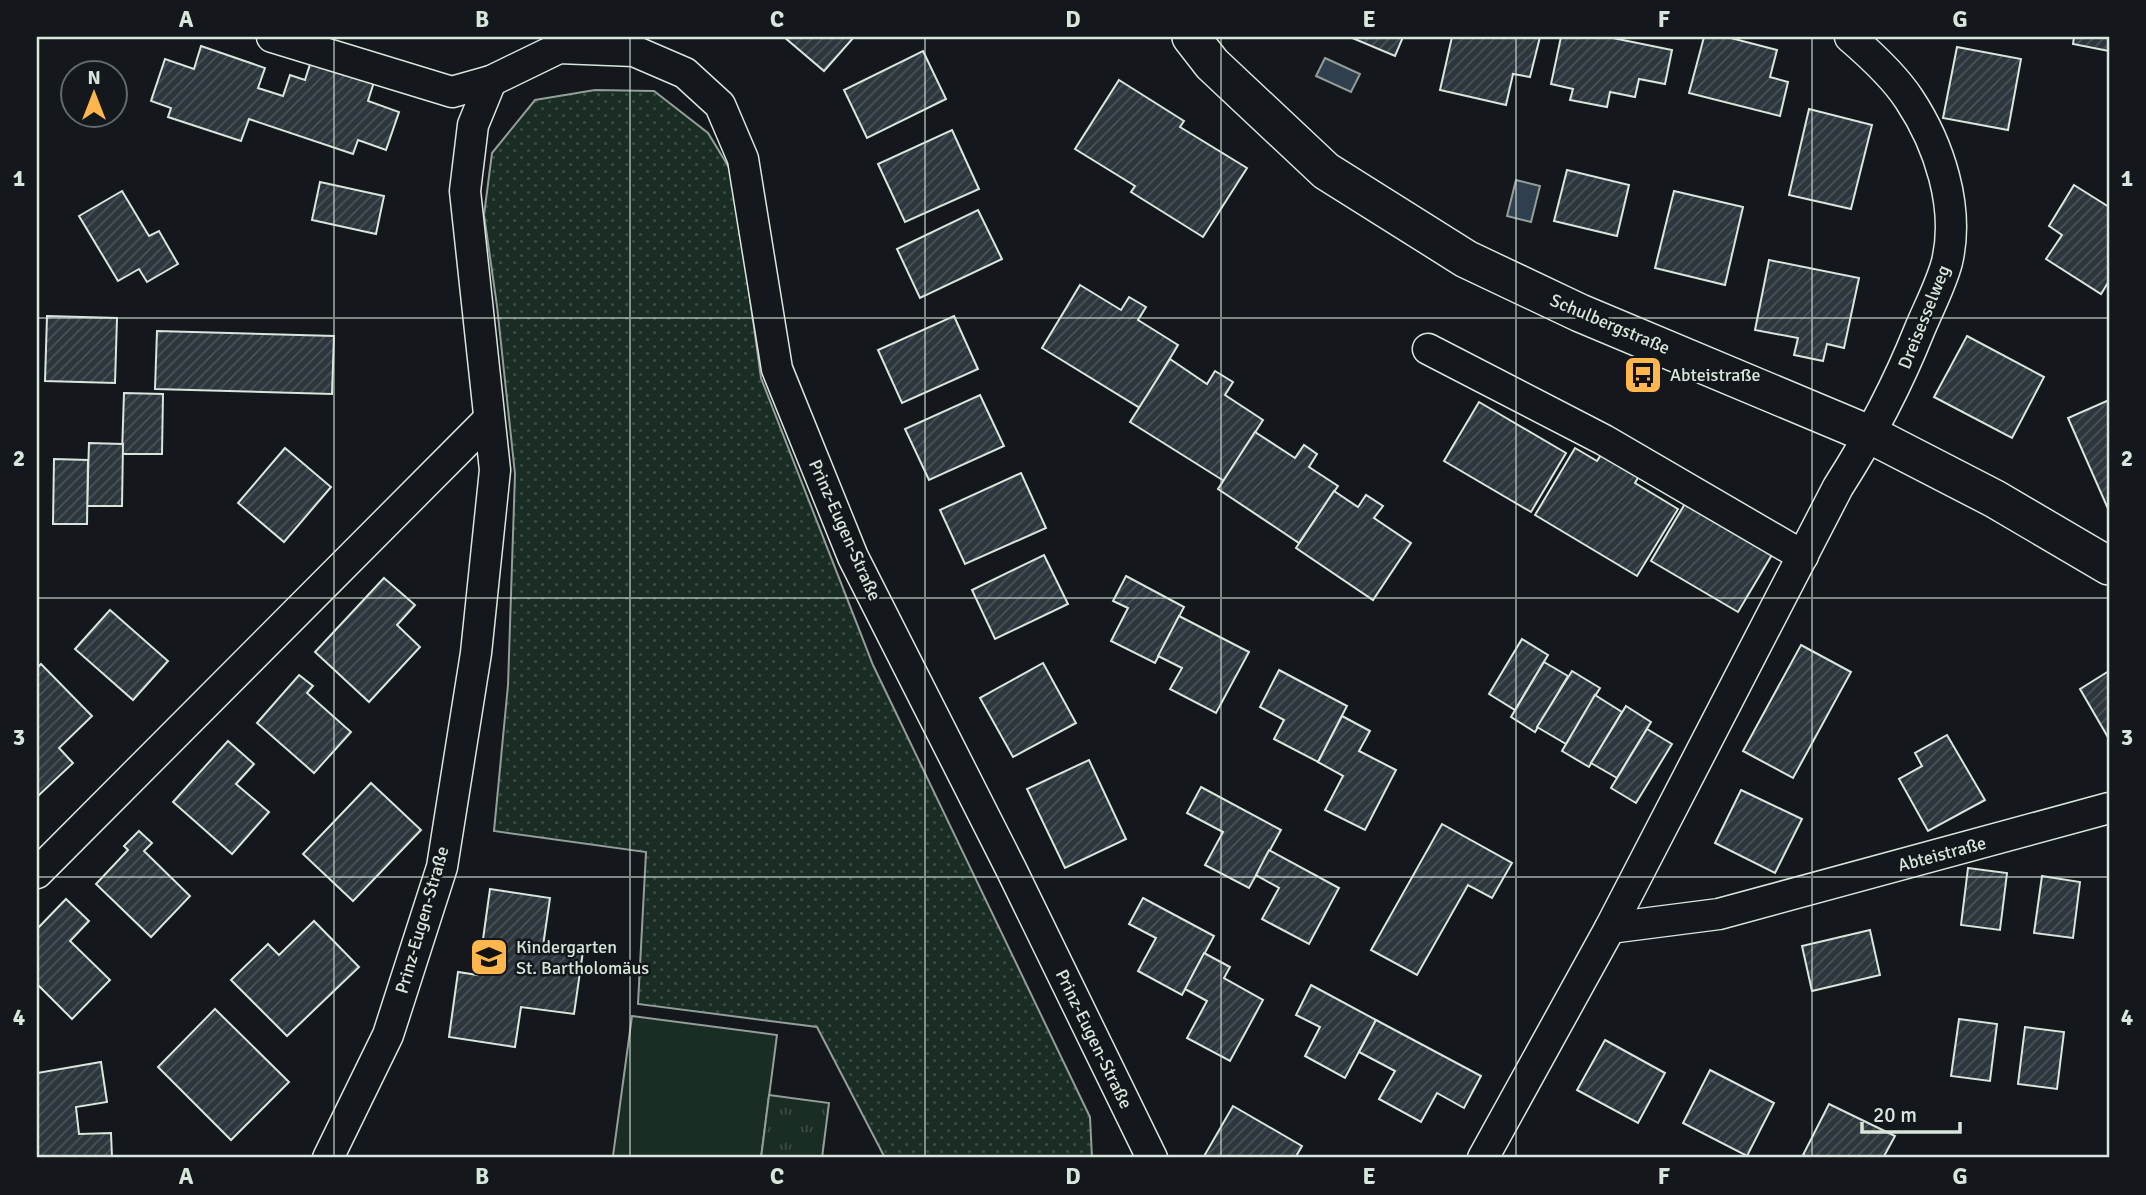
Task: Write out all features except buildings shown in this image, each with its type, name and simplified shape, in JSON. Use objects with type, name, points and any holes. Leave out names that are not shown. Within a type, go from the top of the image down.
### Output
[{"type":"street","name":"Prinz-Eugen-Straße","points":[[272,37],[452,92],[491,81],[559,48],[634,51],[685,73],[720,105],[743,159],[777,369],[853,557],[1153,1158]]},
{"type":"street","name":"Schulbergstraße","points":[[1191,37],[1212,64],[1326,171],[1466,258],[1580,313],[1871,435],[1995,499],[2109,566]]},
{"type":"street","name":"Dreisesselweg","points":[[1862,41],[1908,98],[1931,139],[1947,184],[1950,231],[1947,262],[1905,368],[1871,435]]},
{"type":"street","name":"Prinz-Eugen-Straße","points":[[328,1158],[388,1035],[442,867],[476,653],[495,470],[465,191],[473,125],[491,81]]},
{"type":"street","points":[[1428,349],[1604,440],[1803,556]]},
{"type":"street","points":[[37,873],[489,419]]},
{"type":"street","points":[[1483,1158],[1610,928],[1838,488],[1871,435]]},
{"type":"street","name":"Abteistraße","points":[[1610,928],[1719,914],[2109,808]]},
{"type":"green space","points":[[595,90],[654,91],[708,133],[733,174],[761,378],[873,665],[1090,1117],[1092,1158],[885,1158],[817,1027],[638,1004],[646,852],[494,831],[508,685],[515,474],[484,215],[492,153],[535,100]]},
{"type":"green space","points":[[632,1016],[777,1035],[761,1158],[613,1156]]},
{"type":"green space","points":[[769,1095],[829,1103],[822,1158],[761,1158]]},
{"type":"water","points":[[1325,58],[1360,74],[1351,92],[1316,76]]},
{"type":"water","points":[[1516,180],[1540,186],[1531,222],[1507,216]]},
{"type":"place","name":"Abteistraße","points":[[1643,375]]},
{"type":"place","name":"Kindergarten St. Bartholomäus","points":[[489,957]]}]
